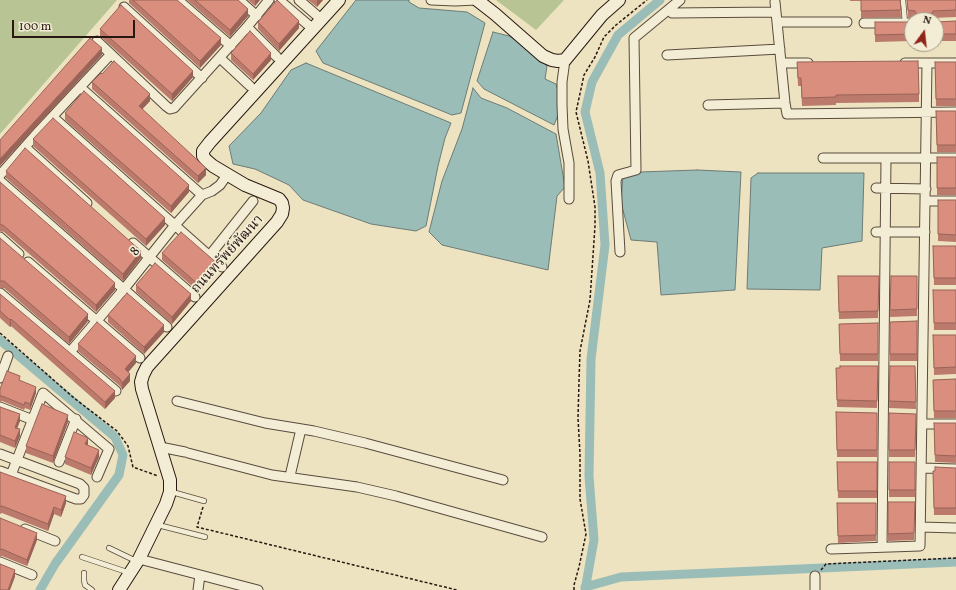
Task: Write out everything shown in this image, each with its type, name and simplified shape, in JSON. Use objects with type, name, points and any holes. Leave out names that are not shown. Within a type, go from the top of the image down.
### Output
[{"type":"street","points":[[178,0],[231,46]]},
{"type":"street","points":[[239,0],[257,16]]},
{"type":"street","points":[[97,41],[170,108],[174,108],[231,46],[269,0]]},
{"type":"street","points":[[279,0],[313,29]]},
{"type":"street","points":[[299,0],[321,19]]},
{"type":"street","name":"ถนนทรัพย์พัฒนา","points":[[170,486],[160,447],[142,389],[141,382],[143,375],[148,367],[277,222],[282,214],[282,204],[279,199],[245,185],[227,175],[206,160],[203,151],[339,0]]},
{"type":"street","points":[[431,0],[477,0],[543,56],[552,60],[565,60]]},
{"type":"street","points":[[569,199],[569,163],[563,129],[562,105],[562,82],[565,60],[602,15],[619,0]]},
{"type":"street","points":[[620,252],[616,181],[618,175],[636,170],[634,38],[680,0]]},
{"type":"street","points":[[775,1],[785,103],[788,114],[956,112]]},
{"type":"street","points":[[124,7],[202,78]]},
{"type":"street","points":[[672,13],[776,12]]},
{"type":"street","points":[[777,22],[847,22]]},
{"type":"street","points":[[864,23],[904,23]]},
{"type":"street","points":[[247,27],[277,57]]},
{"type":"street","points":[[667,55],[780,49]]},
{"type":"street","points":[[0,175],[111,54]]},
{"type":"street","points":[[220,58],[250,86]]},
{"type":"street","points":[[782,63],[820,63]]},
{"type":"street","points":[[896,63],[956,63]]},
{"type":"street","points":[[832,549],[920,546],[921,527],[918,504],[919,465],[923,424],[919,415],[926,381],[919,367],[927,336],[920,322],[928,291],[920,277],[929,247],[925,232],[927,113],[926,63]]},
{"type":"street","points":[[80,87],[202,195]]},
{"type":"street","points":[[708,105],[785,103]]},
{"type":"street","points":[[53,116],[222,267]]},
{"type":"street","points":[[25,147],[96,211]]},
{"type":"street","points":[[823,158],[956,158]]},
{"type":"street","points":[[882,547],[885,276],[880,232],[881,188],[886,158]]},
{"type":"street","name":"8","points":[[70,352],[124,290],[175,225],[202,195],[220,186],[227,175]]},
{"type":"street","points":[[0,181],[167,327]]},
{"type":"street","points":[[881,188],[926,189]]},
{"type":"street","points":[[925,201],[956,201]]},
{"type":"street","points":[[210,255],[254,202]]},
{"type":"street","points":[[880,232],[925,232]]},
{"type":"street","points":[[0,237],[140,358]]},
{"type":"street","points":[[126,237],[195,297]]},
{"type":"street","points":[[0,293],[116,391]]},
{"type":"street","points":[[0,378],[8,356]]},
{"type":"street","points":[[11,475],[43,393],[76,419],[109,449],[97,477]]},
{"type":"street","points":[[177,401],[265,423],[365,443],[503,480]]},
{"type":"street","points":[[0,407],[33,420]]},
{"type":"street","points":[[59,462],[76,419]]},
{"type":"street","points":[[923,424],[956,424]]},
{"type":"street","points":[[290,476],[301,429]]},
{"type":"street","points":[[160,447],[187,452],[257,472],[357,487],[396,496],[542,537]]},
{"type":"street","points":[[0,454],[80,484],[84,488],[84,495],[81,499],[76,499],[0,471]]},
{"type":"street","points":[[919,465],[956,469]]},
{"type":"street","points":[[119,590],[138,560],[166,504],[170,486]]},
{"type":"street","points":[[14,524],[55,541]]},
{"type":"street","points":[[921,527],[956,528]]},
{"type":"street","points":[[138,560],[258,590]]},
{"type":"street","points":[[0,562],[32,575]]},
{"type":"street","points":[[198,590],[200,575]]},
{"type":"street","points":[[814,590],[815,576]]},
{"type":"lane","points":[[903,0],[906,12]]},
{"type":"lane","points":[[170,486],[204,501]]},
{"type":"lane","points":[[156,524],[205,537]]},
{"type":"lane","points":[[109,548],[138,560]]},
{"type":"lane","points":[[82,557],[130,574]]},
{"type":"lane","points":[[84,573],[84,580],[92,590]]},
{"type":"path","points":[[574,590],[586,534],[580,499],[578,418],[579,381],[580,351],[590,300],[595,226],[595,207],[588,161],[576,112],[584,75],[595,57],[604,37],[616,25],[647,0]]},
{"type":"path","points":[[0,333],[74,398],[117,431],[128,446],[132,467],[170,486]]},
{"type":"path","points":[[204,501],[198,527],[457,590]]},
{"type":"path","points":[[826,564],[956,558]]},
{"type":"green space","points":[[0,0],[117,0],[0,134]]},
{"type":"green space","points":[[496,0],[564,0],[536,30]]},
{"type":"water","points":[[356,0],[409,0],[409,2],[419,8],[467,12],[485,23],[461,113],[452,115],[323,63],[316,51]]},
{"type":"water","points":[[493,32],[509,36],[524,45],[547,66],[545,79],[556,84],[562,105],[554,125],[484,89],[477,81]]},
{"type":"water","points":[[306,63],[451,123],[445,138],[438,166],[426,226],[416,231],[371,224],[303,200],[289,185],[255,169],[233,164],[229,146],[261,113],[291,70]]},
{"type":"water","points":[[473,88],[481,98],[507,108],[556,134],[565,187],[557,196],[548,270],[442,245],[429,232],[442,181],[462,129]]},
{"type":"water","points":[[697,170],[741,172],[735,290],[661,295],[657,242],[631,240],[621,203],[623,175],[640,172]]},
{"type":"water","points":[[758,173],[864,173],[862,241],[822,248],[820,290],[747,289],[751,178]]},
{"type":"building","points":[[133,0],[177,0],[221,38],[200,61]]},
{"type":"building","points":[[195,0],[238,0],[248,9],[230,30]]},
{"type":"building","points":[[277,0],[299,21],[279,44],[258,22]]},
{"type":"building","points":[[861,0],[900,0],[901,10],[861,11]]},
{"type":"building","points":[[907,0],[956,0],[956,10],[916,12],[908,10]]},
{"type":"building","points":[[121,5],[193,71],[172,94],[100,29]]},
{"type":"building","points":[[956,21],[956,34],[944,34],[944,22]]},
{"type":"building","points":[[875,22],[904,22],[904,34],[875,35]]},
{"type":"building","points":[[250,31],[271,53],[253,74],[231,53]]},
{"type":"building","points":[[90,38],[102,48],[0,159],[0,140]]},
{"type":"building","points":[[114,61],[150,94],[139,106],[206,168],[198,176],[92,82]]},
{"type":"building","points":[[918,61],[919,94],[836,95],[836,97],[802,98],[801,78],[798,78],[797,62]]},
{"type":"building","points":[[935,62],[956,62],[956,99],[936,99]]},
{"type":"building","points":[[84,91],[189,185],[171,206],[65,113]]},
{"type":"building","points":[[936,111],[956,111],[956,145],[937,145]]},
{"type":"building","points":[[53,118],[165,218],[146,239],[33,139]]},
{"type":"building","points":[[25,148],[141,251],[123,274],[6,171]]},
{"type":"building","points":[[937,157],[956,157],[956,188],[937,188]]},
{"type":"building","points":[[0,182],[115,283],[96,305],[0,224]]},
{"type":"building","points":[[938,200],[956,200],[956,235],[938,234]]},
{"type":"building","points":[[181,232],[218,264],[199,285],[162,253]]},
{"type":"building","points":[[0,238],[88,314],[69,337],[4,281],[0,281]]},
{"type":"building","points":[[933,246],[956,246],[956,278],[934,278]]},
{"type":"building","points":[[155,263],[191,294],[172,317],[136,285]]},
{"type":"building","points":[[838,276],[879,276],[878,311],[839,312]]},
{"type":"building","points":[[891,276],[917,276],[917,309],[890,310]]},
{"type":"building","points":[[933,290],[956,290],[956,323],[934,323]]},
{"type":"building","points":[[127,293],[164,325],[144,347],[108,315]]},
{"type":"building","points":[[0,294],[115,391],[105,402],[0,311]]},
{"type":"building","points":[[917,321],[917,354],[890,354],[890,322]]},
{"type":"building","points":[[97,322],[136,356],[125,369],[130,374],[122,383],[120,379],[78,344]]},
{"type":"building","points":[[878,323],[878,354],[840,354],[839,324]]},
{"type":"building","points":[[933,335],[956,335],[956,367],[934,368]]},
{"type":"building","points":[[840,366],[878,366],[877,401],[837,400],[836,368],[840,368]]},
{"type":"building","points":[[890,366],[915,366],[916,402],[889,401]]},
{"type":"building","points":[[7,371],[20,376],[19,380],[36,387],[30,404],[25,402],[24,405],[0,396],[0,389]]},
{"type":"building","points":[[956,379],[956,411],[934,411],[933,380]]},
{"type":"building","points":[[42,404],[68,415],[53,456],[26,446]]},
{"type":"building","points":[[0,407],[20,414],[15,428],[20,429],[15,441],[0,435]]},
{"type":"building","points":[[836,412],[877,413],[877,450],[837,450]]},
{"type":"building","points":[[889,413],[916,414],[915,450],[889,450]]},
{"type":"building","points":[[934,423],[956,423],[956,456],[935,455]]},
{"type":"building","points":[[74,432],[88,438],[85,444],[99,450],[91,468],[65,457]]},
{"type":"building","points":[[837,462],[877,462],[877,491],[838,491]]},
{"type":"building","points":[[889,462],[915,462],[915,490],[889,490]]},
{"type":"building","points":[[935,467],[956,468],[956,508],[934,508],[933,471],[935,471]]},
{"type":"building","points":[[0,472],[66,496],[61,510],[54,507],[48,524],[2,506],[0,507]]},
{"type":"building","points":[[888,502],[915,502],[914,533],[888,534]]},
{"type":"building","points":[[837,503],[876,503],[876,535],[838,536]]},
{"type":"building","points":[[0,518],[37,533],[27,560],[2,549],[0,550]]},
{"type":"building","points":[[0,564],[15,570],[8,590],[0,590]]},
{"type":"waterway","points":[[585,590],[594,540],[589,476],[591,359],[605,245],[600,173],[585,112],[592,82],[618,35],[660,0]]},
{"type":"waterway","points":[[0,340],[115,437],[123,455],[119,475],[55,564],[40,590]]},
{"type":"waterway","points":[[585,587],[621,577],[956,562]]}]
